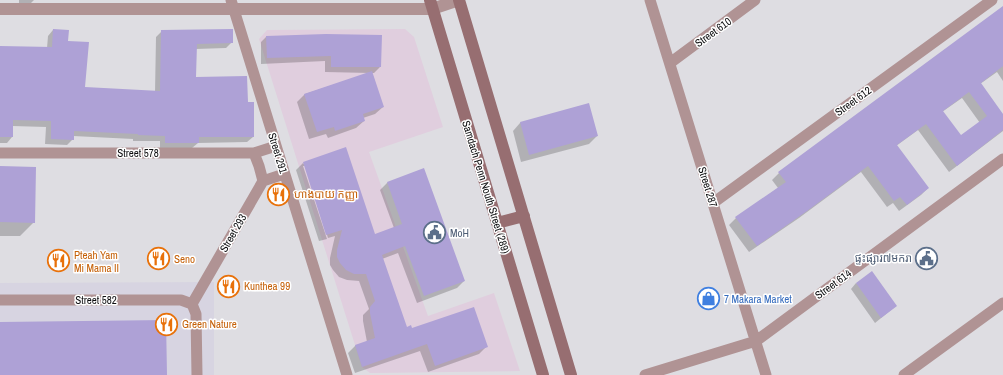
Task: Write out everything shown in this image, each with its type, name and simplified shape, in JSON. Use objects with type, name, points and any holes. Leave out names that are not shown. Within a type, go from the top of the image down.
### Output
[{"type":"main road","points":[[459,0],[571,375]]},
{"type":"main road","name":"Samdach Penn Nouth Street (289)","points":[[431,4],[543,375]]},
{"type":"main road","points":[[497,223],[524,216]]},
{"type":"street","points":[[0,9],[232,4],[431,4],[459,0]]},
{"type":"street","name":"Street 287","points":[[650,0],[766,375]]},
{"type":"street","name":"Street 610","points":[[670,63],[755,0]]},
{"type":"street","name":"Street 612","points":[[713,203],[992,0]]},
{"type":"street","name":"Street 291","points":[[232,4],[347,375]]},
{"type":"street","name":"Street 578","points":[[0,153],[254,153],[276,146]]},
{"type":"street","points":[[254,153],[259,166],[262,181],[284,174]]},
{"type":"street","name":"Street 614","points":[[645,375],[756,341],[1003,159]]},
{"type":"street","name":"Street 293","points":[[192,304],[262,181]]},
{"type":"street","name":"Street 582","points":[[0,300],[181,300],[192,304]]},
{"type":"street","points":[[904,375],[1003,303]]},
{"type":"street","points":[[192,304],[196,314],[197,375]]},
{"type":"shaded area","points":[[405,29],[414,37],[443,127],[369,152],[428,316],[494,293],[520,371],[370,373],[362,367],[259,39],[267,30]]},
{"type":"shaded area","points":[[214,282],[214,375],[0,375],[0,283]]},
{"type":"building","points":[[1003,6],[1003,66],[981,83],[1003,114],[1003,130],[957,166],[926,124],[897,145],[929,188],[907,205],[900,197],[894,201],[868,166],[757,246],[735,217],[786,182],[778,172]],"holes":[[[969,92],[987,116],[961,135],[943,111]]]},
{"type":"building","points":[[53,29],[69,30],[68,41],[89,42],[85,87],[160,91],[161,30],[233,29],[233,43],[197,44],[196,77],[247,76],[248,102],[254,102],[254,137],[199,137],[199,143],[165,143],[165,136],[74,131],[74,140],[51,139],[51,121],[13,120],[13,137],[0,137],[0,46],[52,47]]},
{"type":"building","points":[[326,34],[382,35],[381,67],[331,67],[331,56],[267,58],[266,36]]},
{"type":"building","points":[[372,71],[384,107],[363,114],[365,121],[335,131],[334,127],[317,132],[304,94]]},
{"type":"building","points":[[589,103],[598,136],[529,155],[520,122]]},
{"type":"building","points":[[346,147],[375,234],[402,224],[387,182],[424,168],[465,281],[424,296],[405,246],[382,255],[407,327],[411,325],[412,328],[474,307],[488,347],[435,366],[427,344],[362,367],[355,345],[375,338],[370,307],[375,301],[366,274],[354,274],[346,270],[340,263],[337,257],[337,250],[342,230],[326,235],[303,162]]},
{"type":"building","points":[[0,166],[36,167],[35,223],[0,222]]},
{"type":"building","points":[[872,271],[897,306],[881,318],[856,283]]},
{"type":"building","points":[[166,320],[167,375],[0,375],[0,322]]},
{"type":"place","name":"ហាងបាយ កញ្ញា","points":[[278,194]]},
{"type":"place","name":"MoH","points":[[435,233]]},
{"type":"place","name":"ផ្ទះផ្សារ៧មករា","points":[[927,258]]},
{"type":"place","name":"Seno","points":[[159,259]]},
{"type":"place","name":"Pteah Yam Mi Mama II","points":[[58,261]]},
{"type":"place","name":"Kunthea 99","points":[[229,286]]},
{"type":"place","name":"7 Makara Market","points":[[708,299]]},
{"type":"place","name":"Green Nature","points":[[166,324]]}]
